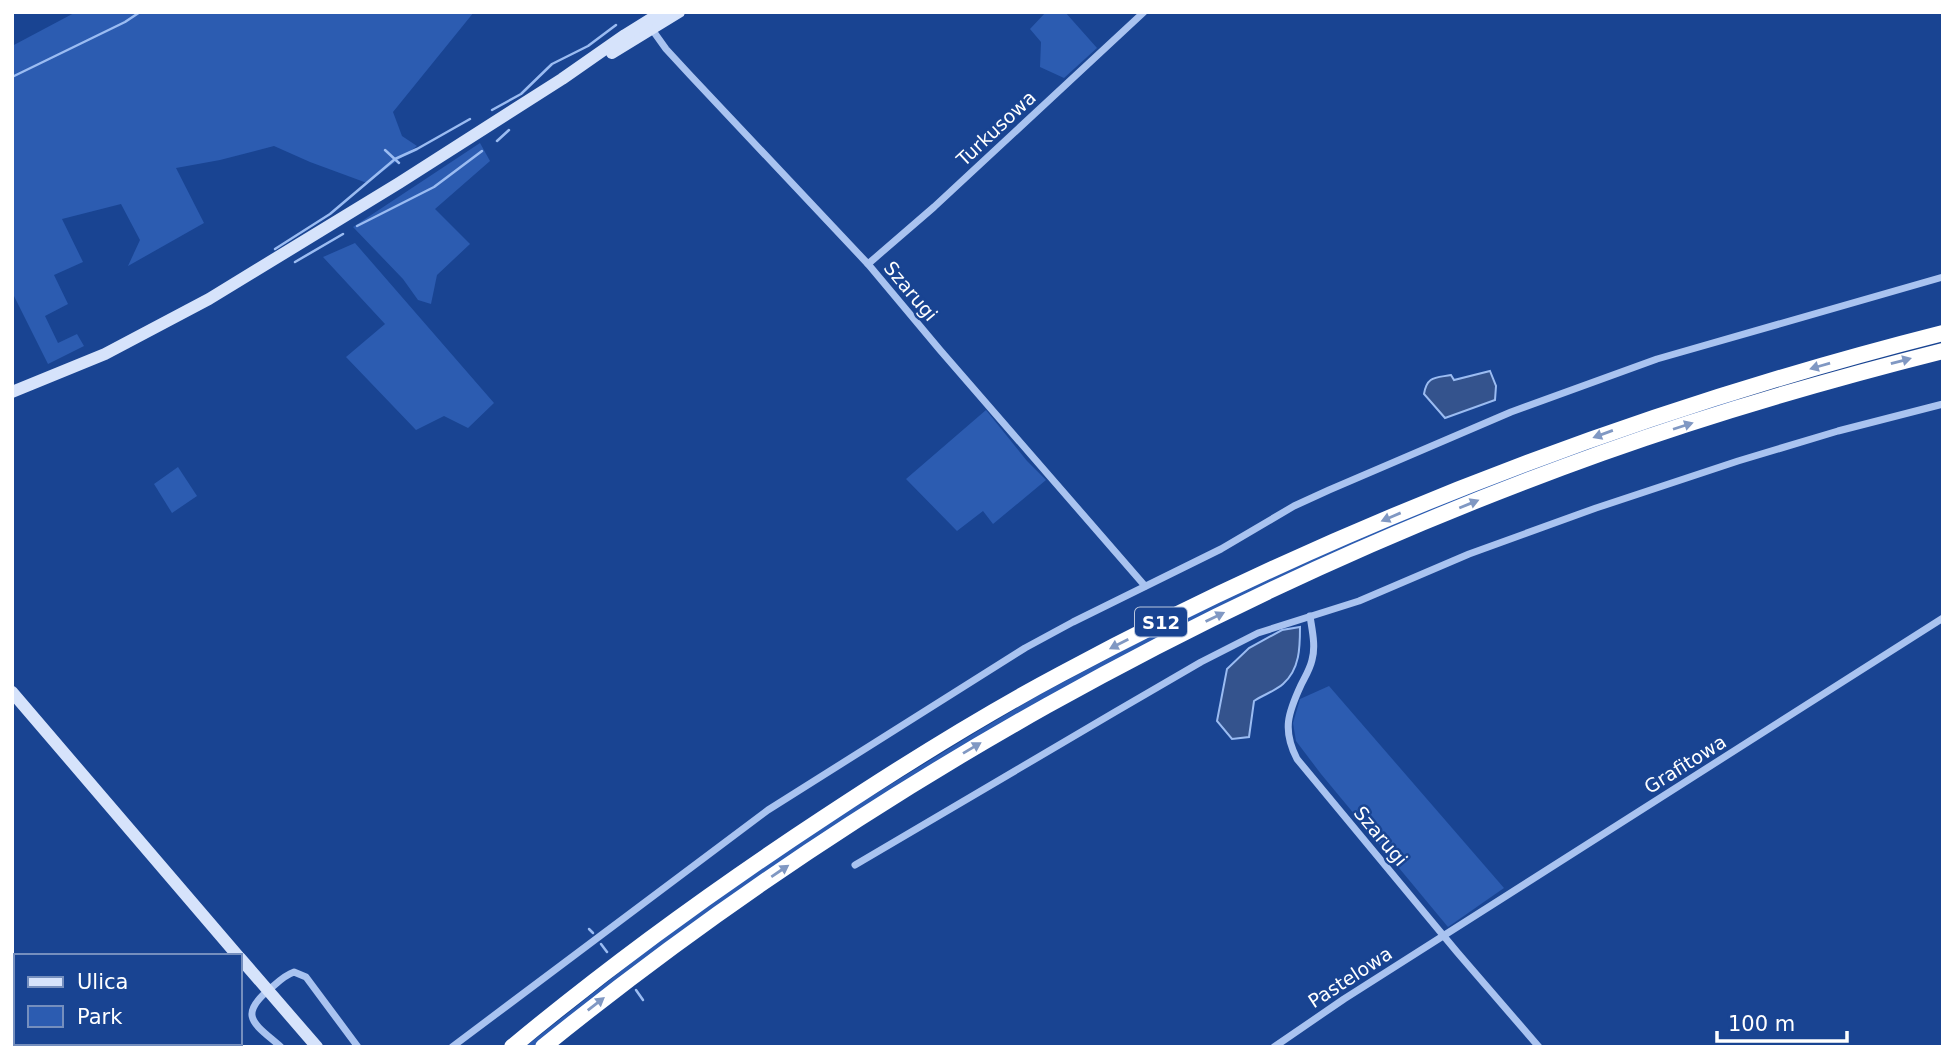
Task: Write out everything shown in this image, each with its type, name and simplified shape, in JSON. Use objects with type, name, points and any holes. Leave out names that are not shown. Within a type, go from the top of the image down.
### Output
[{"type":"highway","name":"S12","points":[[512,1047],[592,982],[699,903],[882,779],[1059,675],[1184,610],[1397,514],[1561,449],[1772,379],[1943,333]]},
{"type":"highway","name":"S12","points":[[543,1047],[705,923],[853,822],[1036,711],[1195,626],[1387,538],[1600,454],[1763,400],[1943,351]]},
{"type":"main road","points":[[649,26],[662,12]]},
{"type":"main road","points":[[12,392],[105,354],[209,299],[274,261],[562,79],[625,35],[679,12]]},
{"type":"main road","points":[[12,692],[236,954]]},
{"type":"main road","points":[[242,960],[317,1047]]},
{"type":"street","name":"Turkusowa","points":[[868,264],[934,207],[1144,12]]},
{"type":"street","name":"Szarugi","points":[[649,26],[690,75],[868,264],[1145,586]]},
{"type":"street","points":[[452,1047],[790,794],[1025,648],[1221,549],[1294,506],[1522,407],[1657,359],[1943,277]]},
{"type":"street","points":[[855,865],[1201,662],[1258,633],[1359,601],[1469,554],[1607,504],[1838,430],[1943,404]]},
{"type":"street","name":"Szarugi","points":[[1310,616],[1312,659],[1287,722],[1292,748],[1306,771],[1538,1046]]},
{"type":"street","name":"Grafitowa","points":[[1444,936],[1943,618]]},
{"type":"street","name":"Pastelowa","points":[[1274,1047],[1444,936]]},
{"type":"street","points":[[281,1047],[251,1015],[254,1003],[268,990],[288,974],[298,972],[306,977],[358,1047]]},
{"type":"green space","points":[[76,12],[474,12],[393,112],[402,136],[417,146],[367,183],[274,146],[176,168],[204,223],[128,266],[140,240],[121,204],[62,219],[83,262],[54,275],[68,304],[45,316],[58,343],[77,334],[84,346],[48,364],[12,292],[12,46]]},
{"type":"green space","points":[[1046,12],[1065,12],[1097,48],[1064,78],[1040,67],[1041,42],[1030,29]]},
{"type":"green space","points":[[480,143],[490,161],[435,209],[470,244],[437,275],[431,304],[418,300],[403,279],[353,227]]},
{"type":"green space","points":[[355,243],[494,403],[468,428],[444,416],[416,430],[346,357],[385,324],[323,257]]},
{"type":"green space","points":[[1738,396],[1740,402],[1506,483],[980,737],[536,1047],[525,1047],[669,933],[744,880],[844,813],[1039,695],[1186,617],[1319,554],[1505,476]]},
{"type":"green space","points":[[986,410],[1046,480],[993,524],[983,511],[957,531],[906,479]]},
{"type":"green space","points":[[178,467],[197,496],[172,513],[154,484]]},
{"type":"green space","points":[[1329,686],[1504,888],[1448,927],[1296,741],[1293,723],[1300,699]]},
{"type":"shaded area","points":[[1490,371],[1496,386],[1495,400],[1445,418],[1424,394],[1427,384],[1436,378],[1451,375],[1454,380]]},
{"type":"shaded area","points":[[1300,627],[1299,650],[1293,672],[1280,686],[1254,701],[1249,737],[1232,739],[1217,721],[1227,669],[1249,648],[1282,630]]},
{"type":"waterway","points":[[12,77],[125,22],[140,12]]},
{"type":"waterway","points":[[492,110],[521,94],[552,64],[588,46],[616,25]]},
{"type":"waterway","points":[[275,249],[330,214],[395,159],[470,119]]},
{"type":"waterway","points":[[497,141],[509,130]]},
{"type":"waterway","points":[[385,150],[399,163]]},
{"type":"waterway","points":[[357,226],[434,187],[482,151]]},
{"type":"waterway","points":[[295,262],[343,234]]},
{"type":"waterway","points":[[589,929],[593,933]]},
{"type":"waterway","points":[[601,944],[607,952]]},
{"type":"waterway","points":[[636,990],[643,1000]]}]
